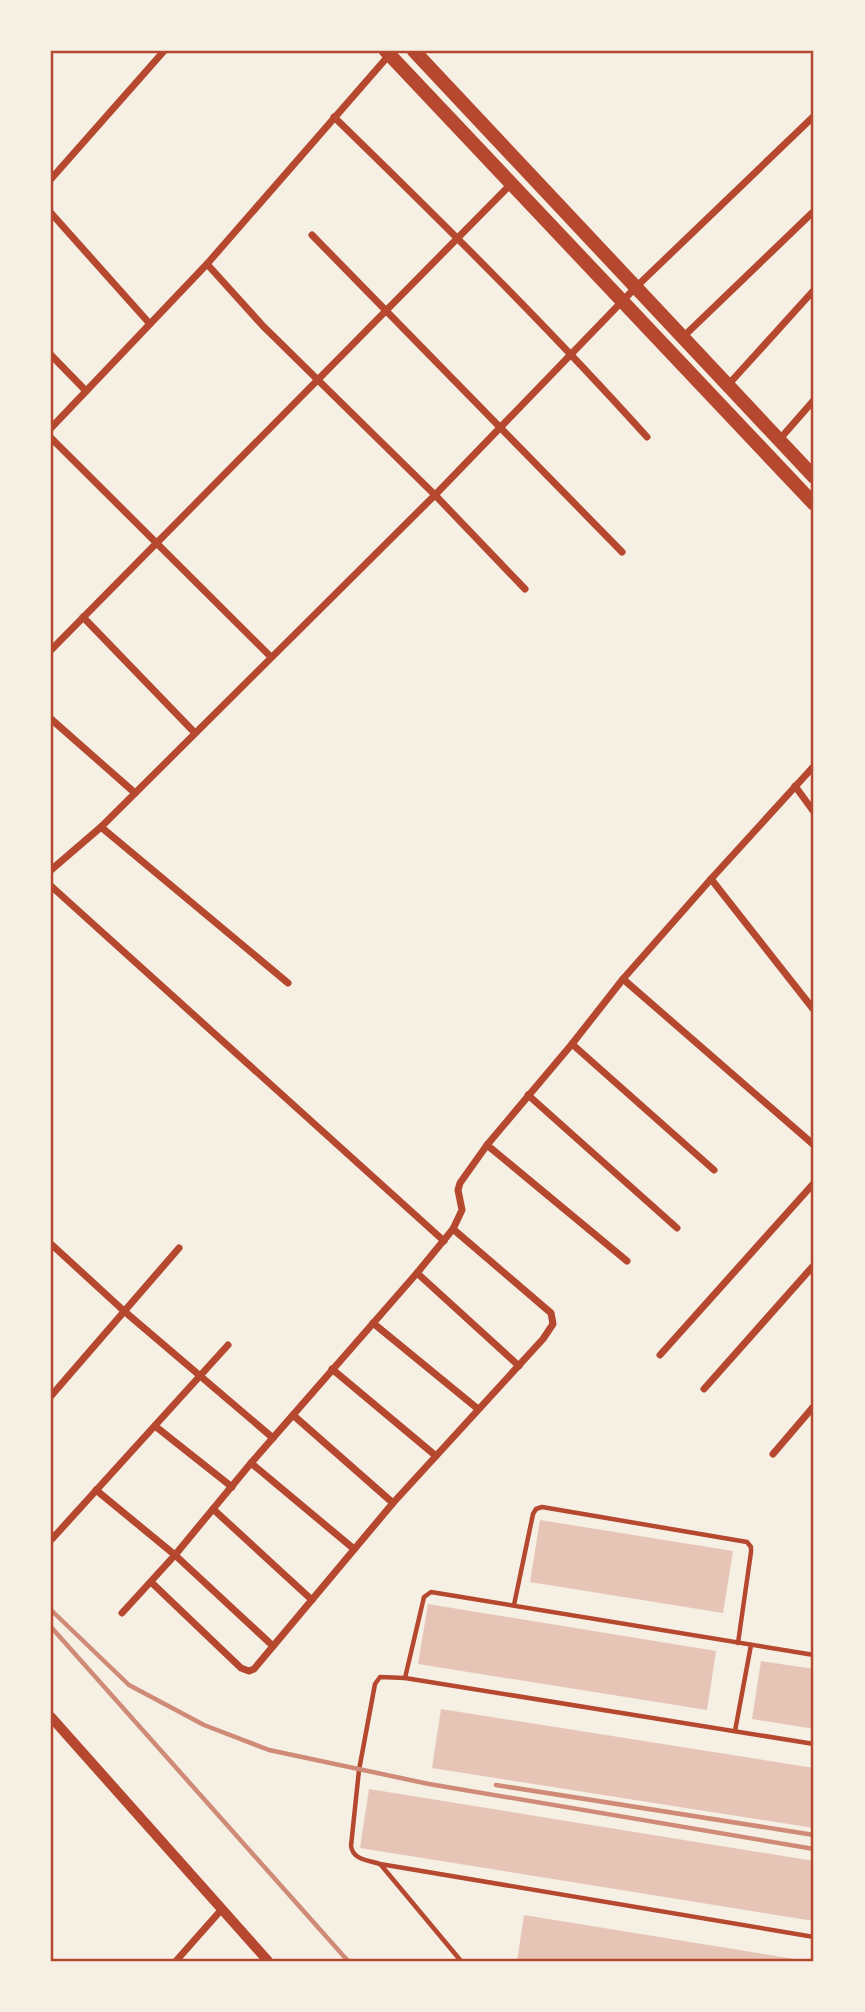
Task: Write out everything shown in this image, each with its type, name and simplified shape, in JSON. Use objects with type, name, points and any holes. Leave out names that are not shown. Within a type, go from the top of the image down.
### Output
[{"type":"main road","points":[[414,51],[814,477]]},
{"type":"main road","points":[[388,52],[814,504]]},
{"type":"street","points":[[51,179],[164,51]]},
{"type":"street","points":[[51,428],[206,264],[388,52]]},
{"type":"street","points":[[51,870],[101,827],[435,495],[636,287],[814,116]]},
{"type":"street","points":[[334,117],[572,354],[647,437]]},
{"type":"street","points":[[51,650],[512,183]]},
{"type":"street","points":[[683,337],[814,211]]},
{"type":"street","points":[[51,213],[150,324]]},
{"type":"street","points":[[313,234],[622,552]]},
{"type":"street","points":[[206,264],[263,326],[435,495],[525,589]]},
{"type":"street","points":[[728,385],[814,289]]},
{"type":"street","points":[[51,355],[86,391]]},
{"type":"street","points":[[779,440],[814,401]]},
{"type":"street","points":[[51,438],[271,657]]},
{"type":"street","points":[[83,617],[195,733]]},
{"type":"street","points":[[51,719],[135,793]]},
{"type":"street","points":[[122,1612],[175,1555],[251,1463],[444,1241],[462,1210],[458,1190],[460,1183],[488,1145],[623,979],[814,766]]},
{"type":"street","points":[[795,786],[814,812]]},
{"type":"street","points":[[101,827],[288,983]]},
{"type":"street","points":[[711,879],[814,1010]]},
{"type":"street","points":[[51,886],[444,1241]]},
{"type":"street","points":[[623,979],[814,1145]]},
{"type":"street","points":[[572,1044],[714,1170]]},
{"type":"street","points":[[528,1096],[677,1228]]},
{"type":"street","points":[[488,1145],[627,1261]]},
{"type":"street","points":[[660,1355],[814,1183]]},
{"type":"street","points":[[151,1582],[246,1671],[254,1669],[393,1503],[549,1332],[553,1315],[546,1307],[453,1229]]},
{"type":"street","points":[[51,1244],[124,1311],[273,1438]]},
{"type":"street","points":[[51,1396],[179,1248]]},
{"type":"street","points":[[704,1389],[814,1265]]},
{"type":"street","points":[[417,1273],[519,1366]]},
{"type":"street","points":[[373,1323],[478,1409]]},
{"type":"street","points":[[52,1539],[228,1345]]},
{"type":"street","points":[[332,1369],[436,1456]]},
{"type":"street","points":[[773,1454],[814,1406]]},
{"type":"street","points":[[293,1415],[393,1503]]},
{"type":"street","points":[[155,1426],[232,1487]]},
{"type":"street","points":[[251,1463],[354,1549]]},
{"type":"street","points":[[96,1490],[175,1555],[273,1646]]},
{"type":"street","points":[[214,1509],[312,1600]]},
{"type":"street","points":[[51,1717],[268,1961]]},
{"type":"street","points":[[176,1961],[222,1909]]},
{"type":"lane","points":[[514,1605],[536,1509],[542,1507],[596,1516],[747,1542],[751,1552],[738,1643]]},
{"type":"lane","points":[[405,1678],[426,1595],[435,1592],[814,1655]]},
{"type":"lane","points":[[735,1731],[751,1645]]},
{"type":"lane","points":[[814,1744],[405,1678],[380,1677],[376,1681],[359,1770],[351,1849],[358,1857],[380,1864],[814,1937]]},
{"type":"lane","points":[[380,1864],[461,1961]]},
{"type":"building","points":[[540,1520],[733,1551],[723,1613],[530,1582]]},
{"type":"building","points":[[428,1604],[716,1651],[707,1710],[418,1664]]},
{"type":"building","points":[[761,1661],[814,1669],[814,1729],[752,1719]]},
{"type":"building","points":[[441,1709],[814,1768],[814,1828],[432,1768]]},
{"type":"building","points":[[369,1789],[814,1861],[814,1921],[360,1848]]},
{"type":"building","points":[[524,1915],[801,1960],[801,1961],[517,1961]]},
{"type":"railway","points":[[51,1610],[129,1685],[204,1725],[269,1750],[429,1784],[814,1849]]},
{"type":"railway","points":[[51,1627],[348,1961]]},
{"type":"railway","points":[[496,1785],[814,1835]]}]
